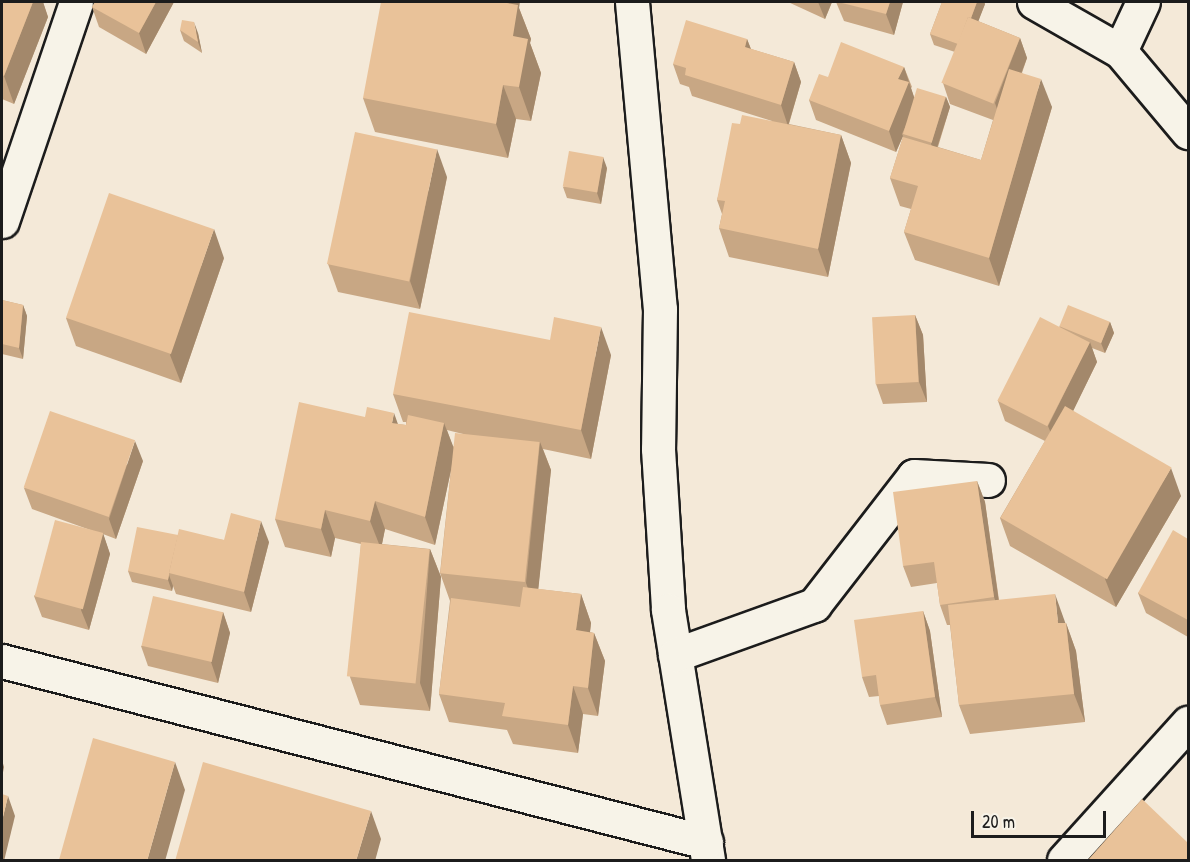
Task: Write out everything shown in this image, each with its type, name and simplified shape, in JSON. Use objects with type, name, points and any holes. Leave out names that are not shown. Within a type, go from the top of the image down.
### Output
[{"type":"street","points":[[2,221],[76,2]]},
{"type":"street","points":[[2,661],[707,851],[675,655],[658,449],[660,309],[632,2]]},
{"type":"street","points":[[1034,2],[1120,51],[1188,132]]},
{"type":"street","points":[[1120,51],[1143,2]]},
{"type":"street","points":[[675,655],[814,605],[915,476],[988,480]]},
{"type":"street","points":[[1064,861],[1188,723]]},
{"type":"building","points":[[2,2],[33,2],[4,76],[2,75]]},
{"type":"building","points":[[95,2],[156,2],[139,33],[92,7]]},
{"type":"building","points":[[381,2],[501,2],[518,5],[513,36],[528,39],[519,87],[503,85],[496,124],[363,98]]},
{"type":"building","points":[[838,2],[890,2],[886,14]]},
{"type":"building","points":[[942,2],[977,2],[971,18],[968,17],[958,44],[930,34]]},
{"type":"building","points":[[968,17],[1020,38],[993,104],[941,83]]},
{"type":"building","points":[[182,20],[194,22],[198,42],[180,30]]},
{"type":"building","points":[[686,20],[747,39],[745,47],[794,62],[781,105],[685,75],[686,68],[673,64]]},
{"type":"building","points":[[841,42],[904,67],[898,79],[909,82],[889,131],[809,100],[819,74],[828,77]]},
{"type":"building","points":[[1009,69],[1041,79],[989,258],[904,232],[918,186],[890,178],[903,137],[981,160]]},
{"type":"building","points":[[917,88],[946,97],[932,143],[903,134]]},
{"type":"building","points":[[742,115],[841,135],[818,249],[719,228],[725,201],[717,200],[732,123],[740,124]]},
{"type":"building","points":[[355,132],[437,149],[409,282],[327,264]]},
{"type":"building","points":[[569,151],[603,157],[597,193],[563,186]]},
{"type":"building","points":[[109,193],[214,229],[171,354],[66,318]]},
{"type":"building","points":[[2,300],[23,305],[19,348],[2,344]]},
{"type":"building","points":[[1068,305],[1110,322],[1101,343],[1059,326]]},
{"type":"building","points":[[409,312],[550,340],[554,317],[601,327],[581,430],[393,394]]},
{"type":"building","points":[[915,315],[919,382],[876,384],[872,317]]},
{"type":"building","points":[[1040,317],[1090,342],[1047,426],[997,401]]},
{"type":"building","points":[[299,402],[365,417],[367,407],[394,413],[392,423],[406,425],[408,415],[444,423],[425,517],[375,501],[370,521],[325,510],[321,529],[275,519]]},
{"type":"building","points":[[1065,406],[1172,468],[1107,579],[1001,518]]},
{"type":"building","points":[[50,411],[135,440],[109,517],[24,488]]},
{"type":"building","points":[[455,433],[540,442],[525,582],[440,573]]},
{"type":"building","points":[[977,481],[994,597],[940,605],[934,562],[903,566],[893,492]]},
{"type":"building","points":[[231,513],[261,521],[244,592],[169,573],[179,529],[224,540]]},
{"type":"building","points":[[55,520],[103,533],[83,609],[35,596]]},
{"type":"building","points":[[137,527],[178,535],[168,580],[128,571]]},
{"type":"building","points":[[1173,530],[1188,539],[1188,620],[1138,593]]},
{"type":"building","points":[[361,542],[430,549],[416,683],[347,676]]},
{"type":"building","points":[[523,587],[581,594],[576,630],[594,633],[588,688],[573,686],[568,725],[502,716],[505,703],[439,694],[451,598],[520,607]]},
{"type":"building","points":[[1055,594],[1058,623],[1066,623],[1074,694],[959,705],[948,605]]},
{"type":"building","points":[[153,596],[223,612],[212,662],[142,646]]},
{"type":"building","points":[[923,611],[935,697],[880,705],[876,675],[862,677],[854,620]]},
{"type":"building","points":[[93,738],[175,762],[147,861],[59,860]]},
{"type":"building","points":[[203,762],[371,811],[356,861],[175,861]]},
{"type":"building","points":[[2,794],[8,796],[2,821]]},
{"type":"building","points":[[1142,799],[1188,843],[1188,861],[1087,861]]}]
